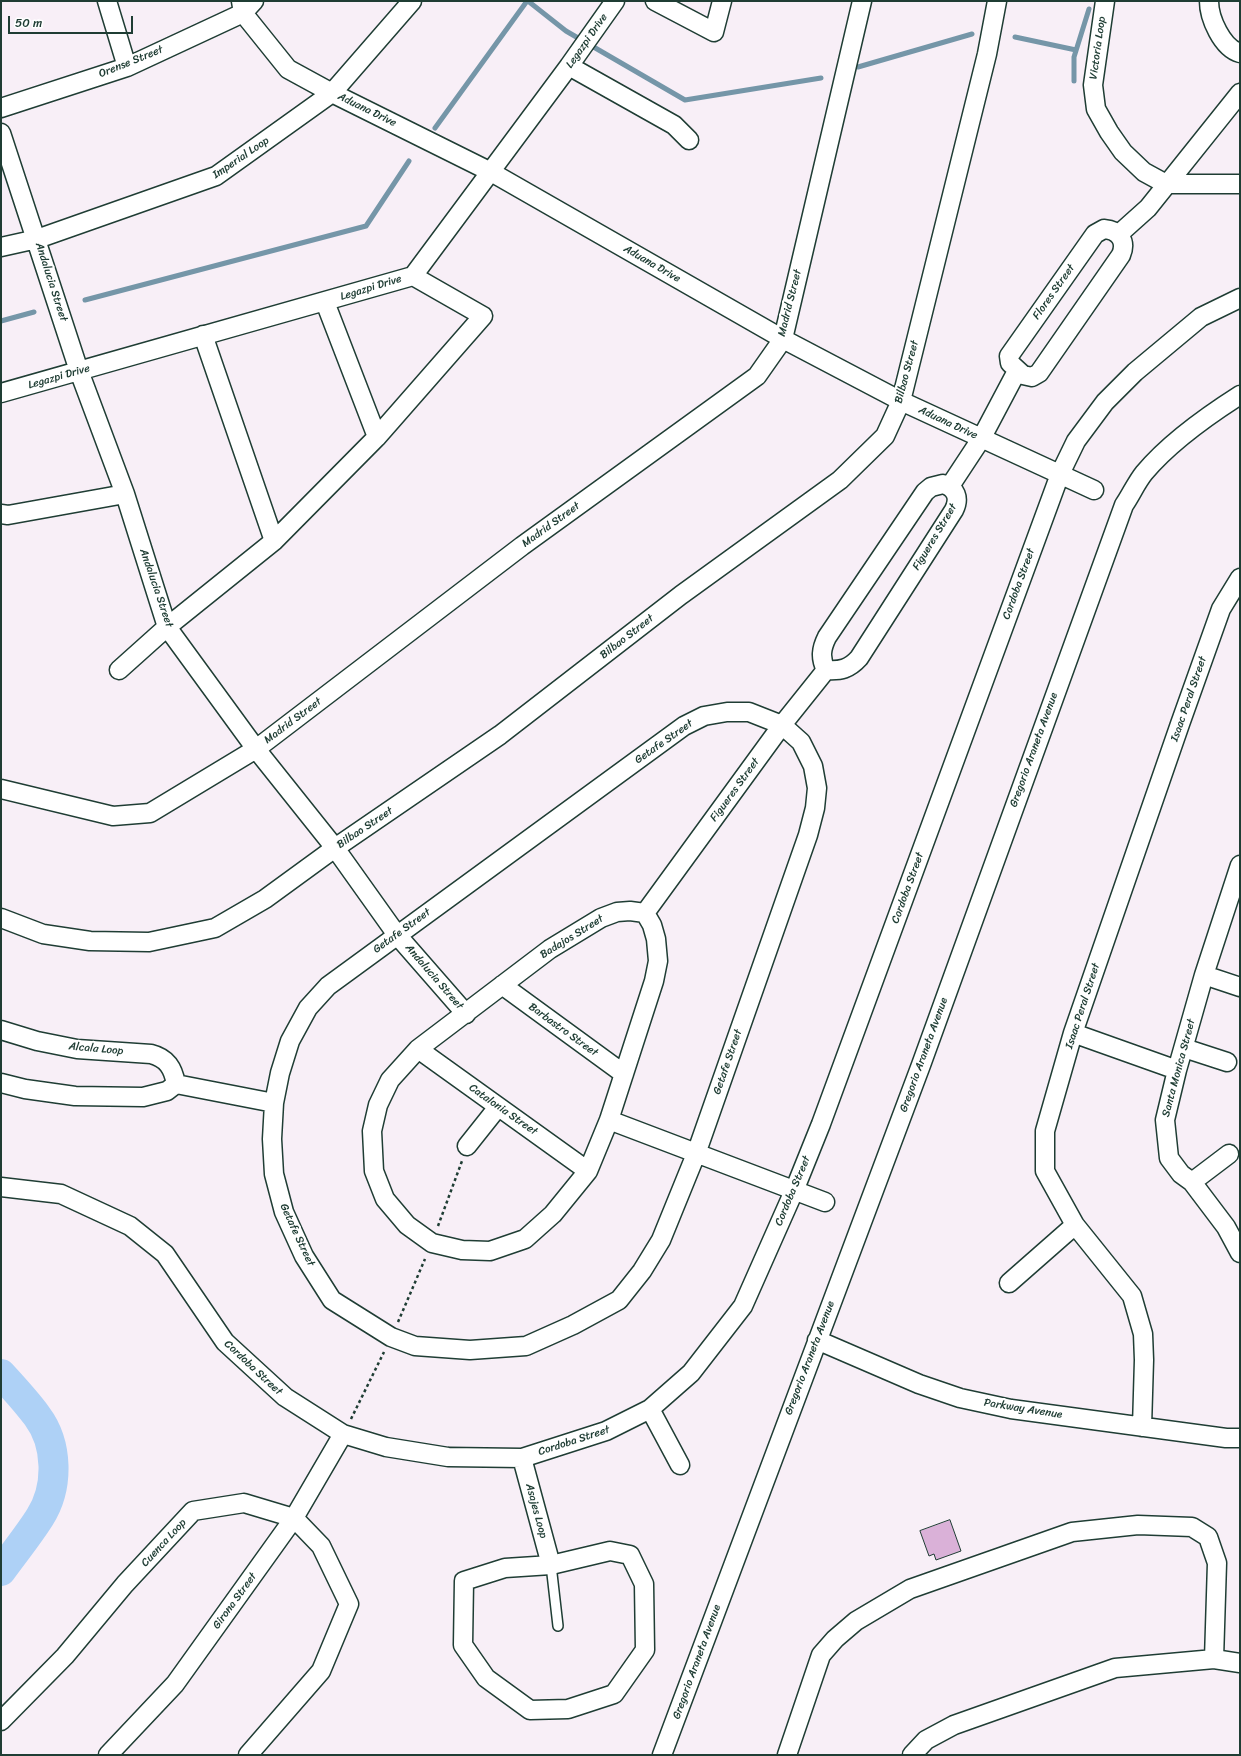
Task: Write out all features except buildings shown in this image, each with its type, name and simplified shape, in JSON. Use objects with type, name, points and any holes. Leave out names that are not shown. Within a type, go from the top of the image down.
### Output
[{"type":"street","points":[[107,1],[127,67]]},
{"type":"street","name":"Imperial Loop","points":[[1,247],[37,239],[216,176],[332,93],[412,1]]},
{"type":"street","name":"Legazpi Drive","points":[[1,393],[413,276],[569,66],[615,1]]},
{"type":"street","points":[[655,1],[714,32],[722,1]]},
{"type":"street","name":"Madrid Street","points":[[1,789],[113,816],[150,813],[256,749],[522,546],[757,376],[783,339],[862,1]]},
{"type":"street","name":"Bilbao Street","points":[[1,918],[43,934],[90,941],[149,942],[215,928],[265,900],[335,848],[500,735],[681,595],[840,480],[885,436],[901,401],[987,54],[997,1]]},
{"type":"street","name":"Victoria Loop","points":[[1105,1],[1093,85],[1096,109],[1109,132],[1123,152],[1144,172],[1166,184],[1240,184]]},
{"type":"street","points":[[1209,1],[1211,16],[1222,39],[1236,52],[1240,53]]},
{"type":"street","name":"Orense Street","points":[[1,108],[127,67],[246,5]]},
{"type":"street","name":"Aduana Drive","points":[[246,5],[288,69],[332,93],[491,172],[783,339],[901,401],[1094,490]]},
{"type":"street","points":[[569,66],[674,125],[689,140]]},
{"type":"street","points":[[981,438],[1017,371],[1028,377],[1036,376],[1039,373],[1121,255],[1123,242],[1119,234],[1148,208],[1240,93]]},
{"type":"street","name":"Andalucia Street","points":[[1,133],[79,371],[125,494],[167,627],[256,749],[335,848],[397,935],[466,1014]]},
{"type":"street","name":"Flores Street","points":[[1017,371],[1010,363],[1009,356],[1095,234],[1104,229],[1114,231],[1119,234]]},
{"type":"street","points":[[118,670],[167,627],[274,541],[377,438],[483,316],[413,276]]},
{"type":"street","name":"Cordoba Street","points":[[1,1187],[61,1194],[130,1226],[165,1254],[225,1342],[285,1397],[343,1434],[386,1447],[448,1457],[522,1458],[606,1431],[650,1409],[691,1373],[743,1306],[794,1191],[821,1124],[1060,474],[1076,441],[1105,402],[1135,372],[1201,317],[1240,298]]},
{"type":"street","points":[[325,302],[377,438]]},
{"type":"street","points":[[203,335],[274,541]]},
{"type":"street","name":"Gregorio Araneta Avenue","points":[[662,1755],[816,1340],[921,1065],[1124,505],[1144,473],[1171,446],[1205,417],[1240,395]]},
{"type":"street","name":"Figueres Street","points":[[950,486],[981,438]]},
{"type":"street","name":"Figueres Street","points":[[938,485],[950,486],[955,491],[957,497],[957,503],[954,510],[859,658],[844,670],[826,670],[821,656],[823,645],[827,637],[925,492],[930,487],[938,485]]},
{"type":"street","points":[[1,514],[8,515],[125,494]]},
{"type":"street","name":"Isaac Peral Street","points":[[1142,1427],[1144,1360],[1143,1334],[1132,1296],[1075,1224],[1045,1171],[1045,1131],[1073,1033],[1221,609],[1240,578]]},
{"type":"street","name":"Figueres Street","points":[[645,912],[782,725],[826,670]]},
{"type":"street","name":"Getafe Street","points":[[727,712],[749,712],[782,725],[801,742],[813,766],[817,788],[815,808],[808,835],[696,1154],[661,1240],[642,1272],[619,1300],[573,1325],[526,1346],[470,1350],[415,1346],[391,1337],[332,1300],[304,1256],[284,1212],[274,1174],[272,1139],[274,1103],[280,1073],[290,1041],[308,1008],[328,986],[684,726],[704,716],[727,712]]},
{"type":"street","name":"Santa Monica Street","points":[[1240,865],[1204,974],[1177,1070],[1165,1120],[1166,1142],[1169,1158],[1181,1174],[1192,1182],[1226,1227],[1240,1252]]},
{"type":"street","name":"Badajos Street","points":[[617,912],[645,912],[652,925],[656,939],[658,960],[654,981],[609,1120],[588,1171],[553,1214],[525,1239],[490,1251],[462,1250],[432,1243],[407,1225],[385,1199],[374,1171],[372,1132],[378,1105],[390,1080],[418,1050],[550,949],[601,918],[617,912]]},
{"type":"street","points":[[1204,974],[1240,987]]},
{"type":"street","name":"Barbastro Street","points":[[502,985],[624,1074]]},
{"type":"street","name":"Alcala Loop","points":[[1,1030],[37,1042],[77,1049],[151,1054],[160,1057],[168,1064],[174,1074],[176,1084]]},
{"type":"street","points":[[1073,1033],[1177,1070]]},
{"type":"street","points":[[1184,1048],[1228,1062]]},
{"type":"street","name":"Catalonia Street","points":[[418,1050],[588,1171]]},
{"type":"street","points":[[1,1083],[25,1089],[75,1096],[137,1097],[144,1097],[167,1091],[176,1084],[274,1103]]},
{"type":"street","points":[[467,1146],[498,1107]]},
{"type":"street","points":[[609,1120],[825,1202]]},
{"type":"street","points":[[1192,1182],[1229,1154]]},
{"type":"street","points":[[1009,1283],[1075,1224]]},
{"type":"street","name":"Parkway Avenue","points":[[816,1340],[919,1384],[960,1398],[1010,1409],[1142,1427],[1240,1438]]},
{"type":"street","points":[[650,1409],[680,1464]]},
{"type":"street","name":"Girona Street","points":[[108,1755],[175,1684],[294,1518],[343,1434]]},
{"type":"street","name":"Asajes Loop","points":[[522,1458],[551,1565]]},
{"type":"street","name":"Cuenca Loop","points":[[1,1721],[65,1656],[125,1584],[193,1511],[244,1503],[294,1518],[322,1546],[349,1604],[321,1671],[248,1755]]},
{"type":"street","points":[[787,1755],[821,1656],[835,1639],[856,1621],[910,1588],[1072,1532],[1138,1525],[1192,1527],[1208,1537],[1217,1563],[1214,1659]]},
{"type":"street","points":[[610,1551],[630,1555],[644,1584],[645,1650],[614,1694],[568,1709],[530,1710],[486,1678],[463,1645],[464,1581],[505,1568],[551,1565],[610,1551]]},
{"type":"street","points":[[912,1755],[926,1740],[954,1725],[1115,1668],[1214,1659],[1240,1663]]},
{"type":"lane","points":[[551,1565],[558,1626]]},
{"type":"path","points":[[343,1434],[391,1337],[432,1243],[467,1146]]},
{"type":"waterway","points":[[435,128],[527,1]]},
{"type":"waterway","points":[[528,1],[566,31],[685,100],[821,78]]},
{"type":"waterway","points":[[1074,81],[1074,57],[1089,9]]},
{"type":"waterway","points":[[858,67],[972,34]]},
{"type":"waterway","points":[[1015,37],[1076,50]]},
{"type":"waterway","points":[[85,300],[366,226],[409,161]]},
{"type":"waterway","points":[[1,321],[34,312]]},
{"type":"waterway","points":[[1,1374],[37,1416],[44,1427],[49,1439],[54,1466],[50,1492],[40,1517],[1,1571]]}]
